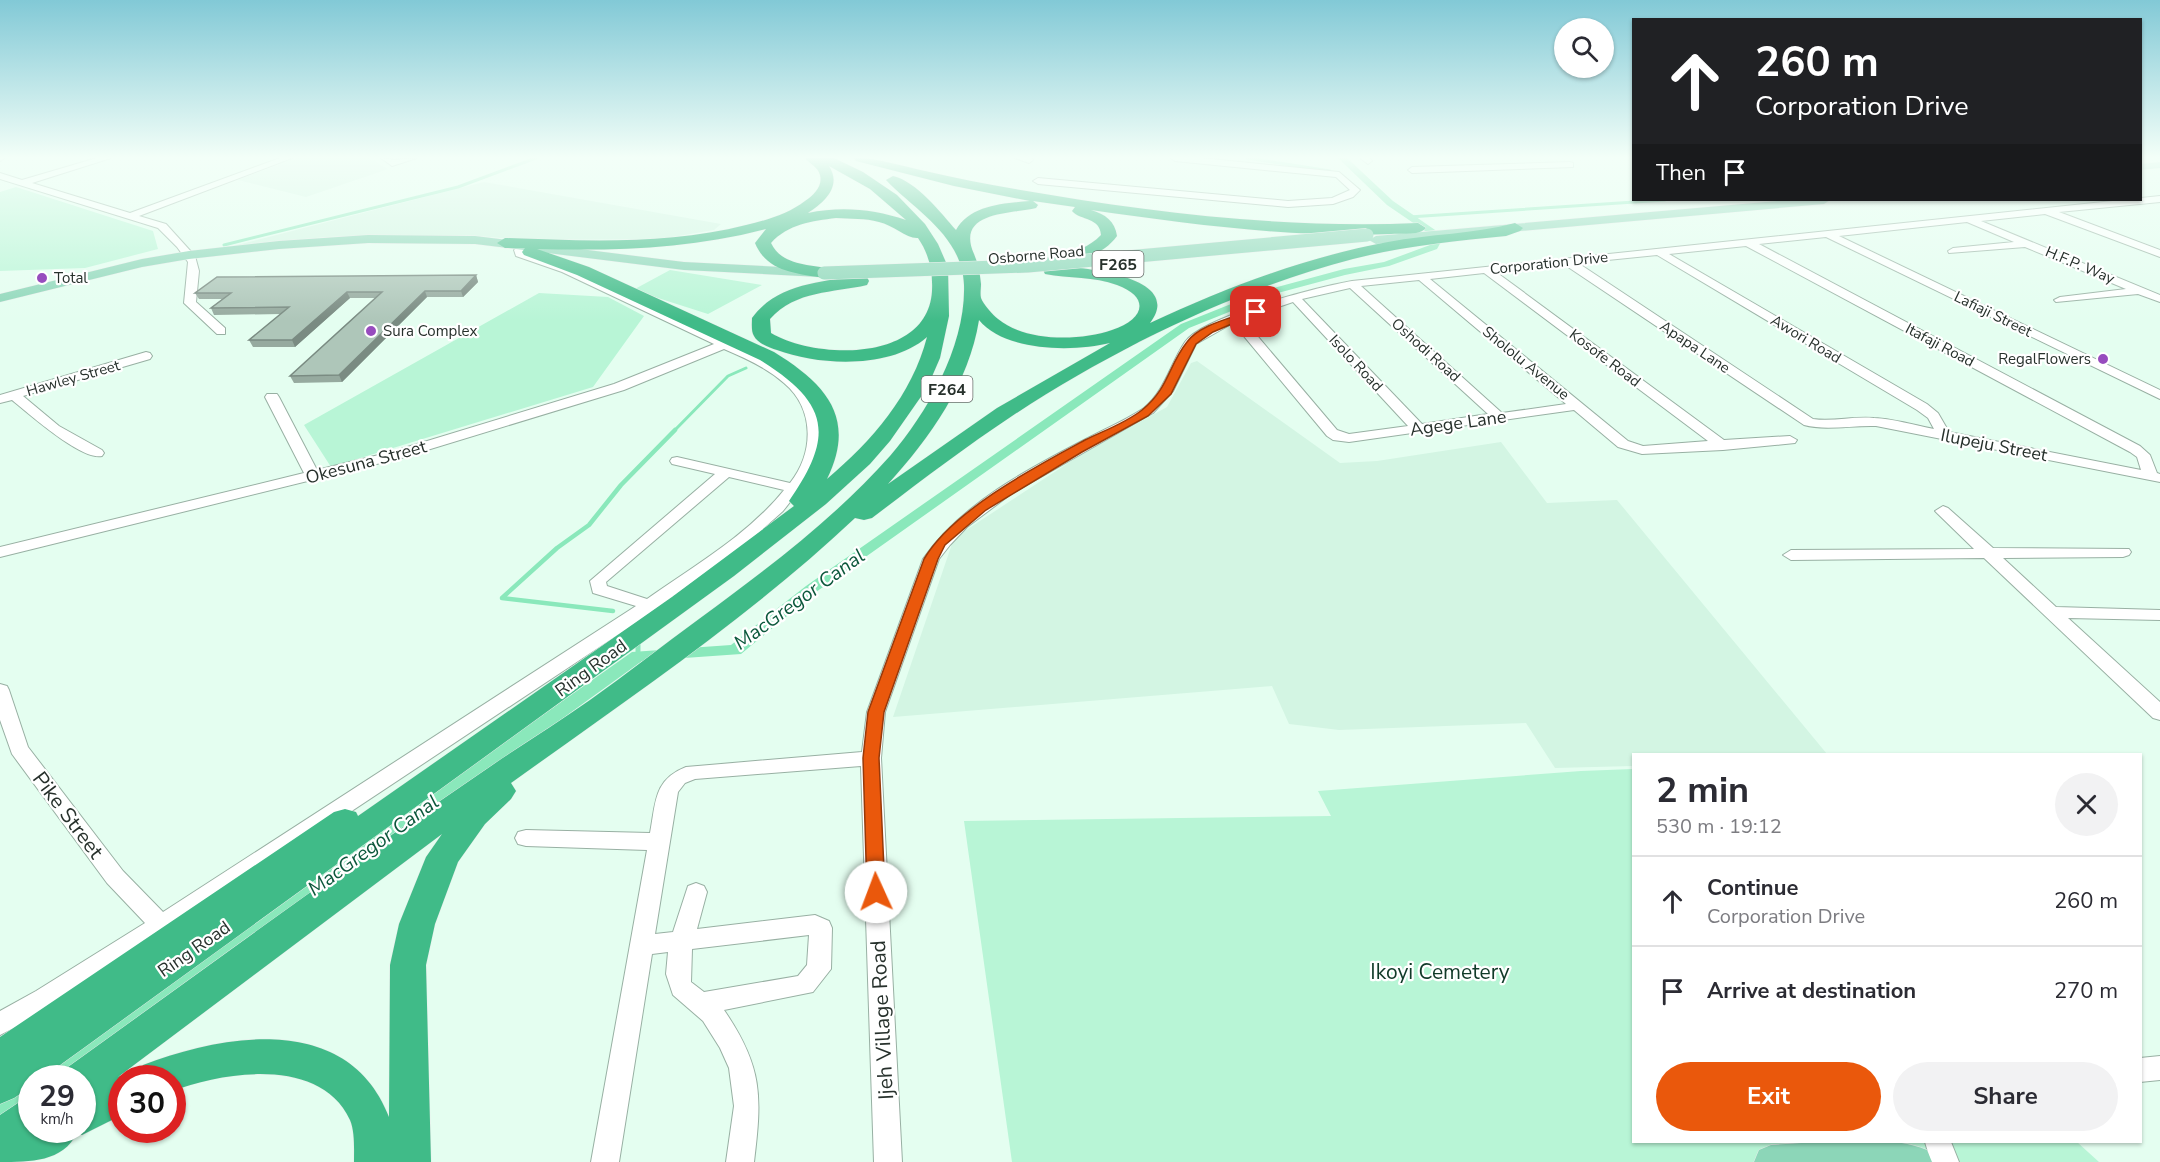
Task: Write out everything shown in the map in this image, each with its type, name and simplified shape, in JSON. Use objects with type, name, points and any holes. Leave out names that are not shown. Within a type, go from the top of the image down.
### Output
[{"type":"highway","points":[[518,248],[637,246],[692,241],[746,231],[799,212]]},
{"type":"highway","name":"Ring Road","points":[[0,1085],[708,584],[816,502],[840,480],[867,453],[905,405],[917,387],[939,333],[939,264],[928,242],[907,212]]},
{"type":"highway","name":"Ring Road","points":[[96,1070],[503,772],[599,707],[789,563],[859,501],[927,421],[949,385],[965,346],[974,301],[971,271],[961,245],[933,212]]},
{"type":"highway","points":[[961,245],[966,224],[990,212]]},
{"type":"highway","points":[[1051,267],[1097,247],[1109,236],[1109,229],[1100,219],[1083,212]]},
{"type":"highway","points":[[1141,212],[1280,229],[1413,234],[1511,226]]},
{"type":"highway","points":[[824,273],[796,268],[773,259],[765,252],[763,243],[770,234],[797,221],[824,215],[852,213],[886,217],[898,221],[928,242]]},
{"type":"highway","points":[[789,563],[850,523],[1003,413],[1065,375],[1137,338],[1239,292],[1413,234]]},
{"type":"highway","points":[[518,248],[583,271],[767,356],[790,369],[817,394],[826,411],[830,428],[830,448],[825,465],[816,484],[764,541]]},
{"type":"highway","points":[[974,301],[992,324],[1015,335],[1034,340],[1080,342],[1103,339],[1135,327],[1146,317],[1149,309],[1145,295],[1137,289],[1108,277],[1051,267]]},
{"type":"highway","name":"F265","points":[[861,281],[823,286],[786,298],[765,312],[761,318],[762,335],[791,351],[823,356],[850,355],[890,348],[915,337],[925,328],[940,306]]},
{"type":"highway","points":[[0,1059],[439,756],[560,690]]},
{"type":"highway","points":[[411,1162],[408,965],[417,924],[431,884],[443,857],[474,815],[599,707]]},
{"type":"highway","points":[[186,1069],[212,1060],[247,1056],[278,1056],[307,1063],[333,1075],[352,1090],[365,1108],[373,1132],[375,1162]]},
{"type":"highway","points":[[0,1140],[18,1127]]},
{"type":"highway","points":[[8,1162],[38,1143]]},
{"type":"main road","points":[[1511,226],[1643,212]]},
{"type":"main road","points":[[1511,226],[1677,212]]},
{"type":"main road","name":"Osborne Road","points":[[645,265],[763,279],[861,281],[970,277],[1051,267],[1413,234]]},
{"type":"main road","points":[[0,298],[44,286],[190,257],[295,247],[431,243],[518,248],[645,265]]},
{"type":"main road","points":[[518,248],[645,265]]},
{"type":"main road","name":"Osborne Road","points":[[645,265],[824,273],[1051,267]]},
{"type":"main road","points":[[1772,1162],[1823,1156],[1878,1157],[1915,1162]]},
{"type":"street","points":[[118,212],[162,226],[170,231],[194,266],[190,303],[221,331]]},
{"type":"street","points":[[127,215],[134,212]]},
{"type":"street","points":[[127,215],[135,212]]},
{"type":"street","name":"Corporation Drive","points":[[1007,491],[1077,449],[1144,414],[1165,394],[1191,342],[1210,330],[1236,319],[1323,289],[1420,276],[2024,212]]},
{"type":"street","points":[[2049,212],[2160,254]]},
{"type":"street","name":"H.F.P. Way","points":[[1966,219],[2160,299]]},
{"type":"street","name":"Lafiaji Street","points":[[1827,233],[2160,395]]},
{"type":"street","name":"Itafaji Road","points":[[1748,242],[2135,449],[2143,455],[2155,477]]},
{"type":"street","points":[[1953,251],[2027,243]]},
{"type":"street","points":[[2139,246],[2160,244]]},
{"type":"street","points":[[0,1024],[45,999],[161,925],[649,605],[741,540],[778,508],[805,474],[812,460],[815,424],[810,407],[790,381],[756,358],[566,270],[520,254],[518,248]]},
{"type":"street","name":"Awori Road","points":[[1659,252],[1922,407],[1933,416],[1944,435]]},
{"type":"street","name":"Apapa Lane","points":[[1567,261],[1803,420],[1827,425]]},
{"type":"street","name":"Kosofe Road","points":[[1486,270],[1723,446]]},
{"type":"street","name":"Shololu Avenue","points":[[1420,276],[1623,444],[1642,450],[1723,446]]},
{"type":"street","name":"Oshodi Road","points":[[1353,284],[1499,417]]},
{"type":"street","points":[[2060,300],[2139,290]]},
{"type":"street","name":"Isolo Road","points":[[1295,298],[1418,428]]},
{"type":"street","name":"Agege Lane","points":[[1236,319],[1332,433],[1338,437],[1349,438],[1578,406]]},
{"type":"street","name":"Okesuna Street","points":[[0,552],[396,455],[597,394],[725,344]]},
{"type":"street","name":"Hawley Street","points":[[0,399],[146,356]]},
{"type":"street","points":[[2139,385],[2160,382]]},
{"type":"street","points":[[14,395],[54,429],[97,453]]},
{"type":"street","points":[[272,397],[313,477]]},
{"type":"street","name":"Ilupeju Street","points":[[1827,425],[1858,420],[2155,477]]},
{"type":"street","points":[[1723,446],[1790,440]]},
{"type":"street","points":[[677,461],[724,474],[794,488]]},
{"type":"street","points":[[649,605],[599,589],[598,581],[724,474]]},
{"type":"street","name":"Ijeh Village Road","points":[[888,1162],[871,758],[876,712],[931,559],[940,543],[956,528],[1007,491]]},
{"type":"street","points":[[1943,511],[2160,714]]},
{"type":"street","points":[[1791,555],[2123,552]]},
{"type":"street","points":[[2051,612],[2160,615]]},
{"type":"street","name":"Pike Street","points":[[0,690],[19,749],[115,877],[161,925]]},
{"type":"street","points":[[605,1162],[668,790],[678,778],[693,772],[871,758]]},
{"type":"street","points":[[526,838],[659,842]]},
{"type":"street","points":[[696,892],[683,941],[678,981],[683,991],[704,1003],[737,1054],[745,1075],[747,1091],[740,1162]]},
{"type":"street","points":[[642,945],[814,925],[821,928],[819,969],[805,985],[704,1003]]},
{"type":"street","points":[[2142,1070],[2160,1068]]},
{"type":"street","points":[[1938,1143],[1945,1162]]},
{"type":"shaded area","points":[[365,212],[655,212],[721,224],[714,230],[661,239],[523,240],[467,235],[392,235],[326,237],[233,246]]},
{"type":"shaded area","points":[[1197,361],[1340,463],[1377,461],[1501,442],[1547,503],[1617,500],[1826,753],[1632,753],[1632,766],[1555,768],[1526,723],[1339,730],[1289,724],[1272,686],[893,717],[954,538],[1082,454],[1167,407],[1191,363]]},
{"type":"green space","points":[[0,212],[95,212],[153,231],[158,249],[85,268],[0,271]]},
{"type":"green space","points":[[670,270],[762,285],[708,314],[633,290]]},
{"type":"green space","points":[[539,293],[608,297],[644,316],[593,387],[331,467],[304,425]]},
{"type":"green space","name":"Ikoyi Cemetery","points":[[1632,769],[1632,1143],[2078,1143],[2099,1162],[1012,1162],[964,821],[1331,816],[1318,791]]},
{"type":"building","name":"Sura Complex","points":[[476,275],[461,291],[425,291],[339,375],[290,376],[382,292],[347,292],[292,340],[249,340],[289,307],[211,308],[231,293],[195,293],[217,277]]},
{"type":"waterway","points":[[224,245],[356,212]]},
{"type":"waterway","name":"MacGregor Canal","points":[[65,1065],[638,656],[735,650],[811,589],[1185,326],[1270,292],[1344,272],[1386,264],[1434,247],[1437,240],[1435,234],[1403,212]]},
{"type":"waterway","points":[[1409,217],[1481,212]]},
{"type":"waterway","points":[[673,432],[728,376],[746,368]]},
{"type":"waterway","points":[[613,611],[502,598],[557,548],[589,525],[621,485],[675,430]]},
{"type":"waterway","points":[[638,642],[638,656]]},
{"type":"waterway","name":"MacGregor Canal","points":[[0,1112],[18,1100]]},
{"type":"place","name":"Total","points":[[42,278]]},
{"type":"place","name":"Sura Complex","points":[[371,331]]},
{"type":"place","name":"RegalFlowers","points":[[2103,359]]},
{"type":"route","points":[[876,892],[871,758],[876,712],[931,559],[940,543],[956,528],[1007,491],[1077,449],[1144,414],[1165,394],[1191,342],[1210,330],[1256,312]]}]
